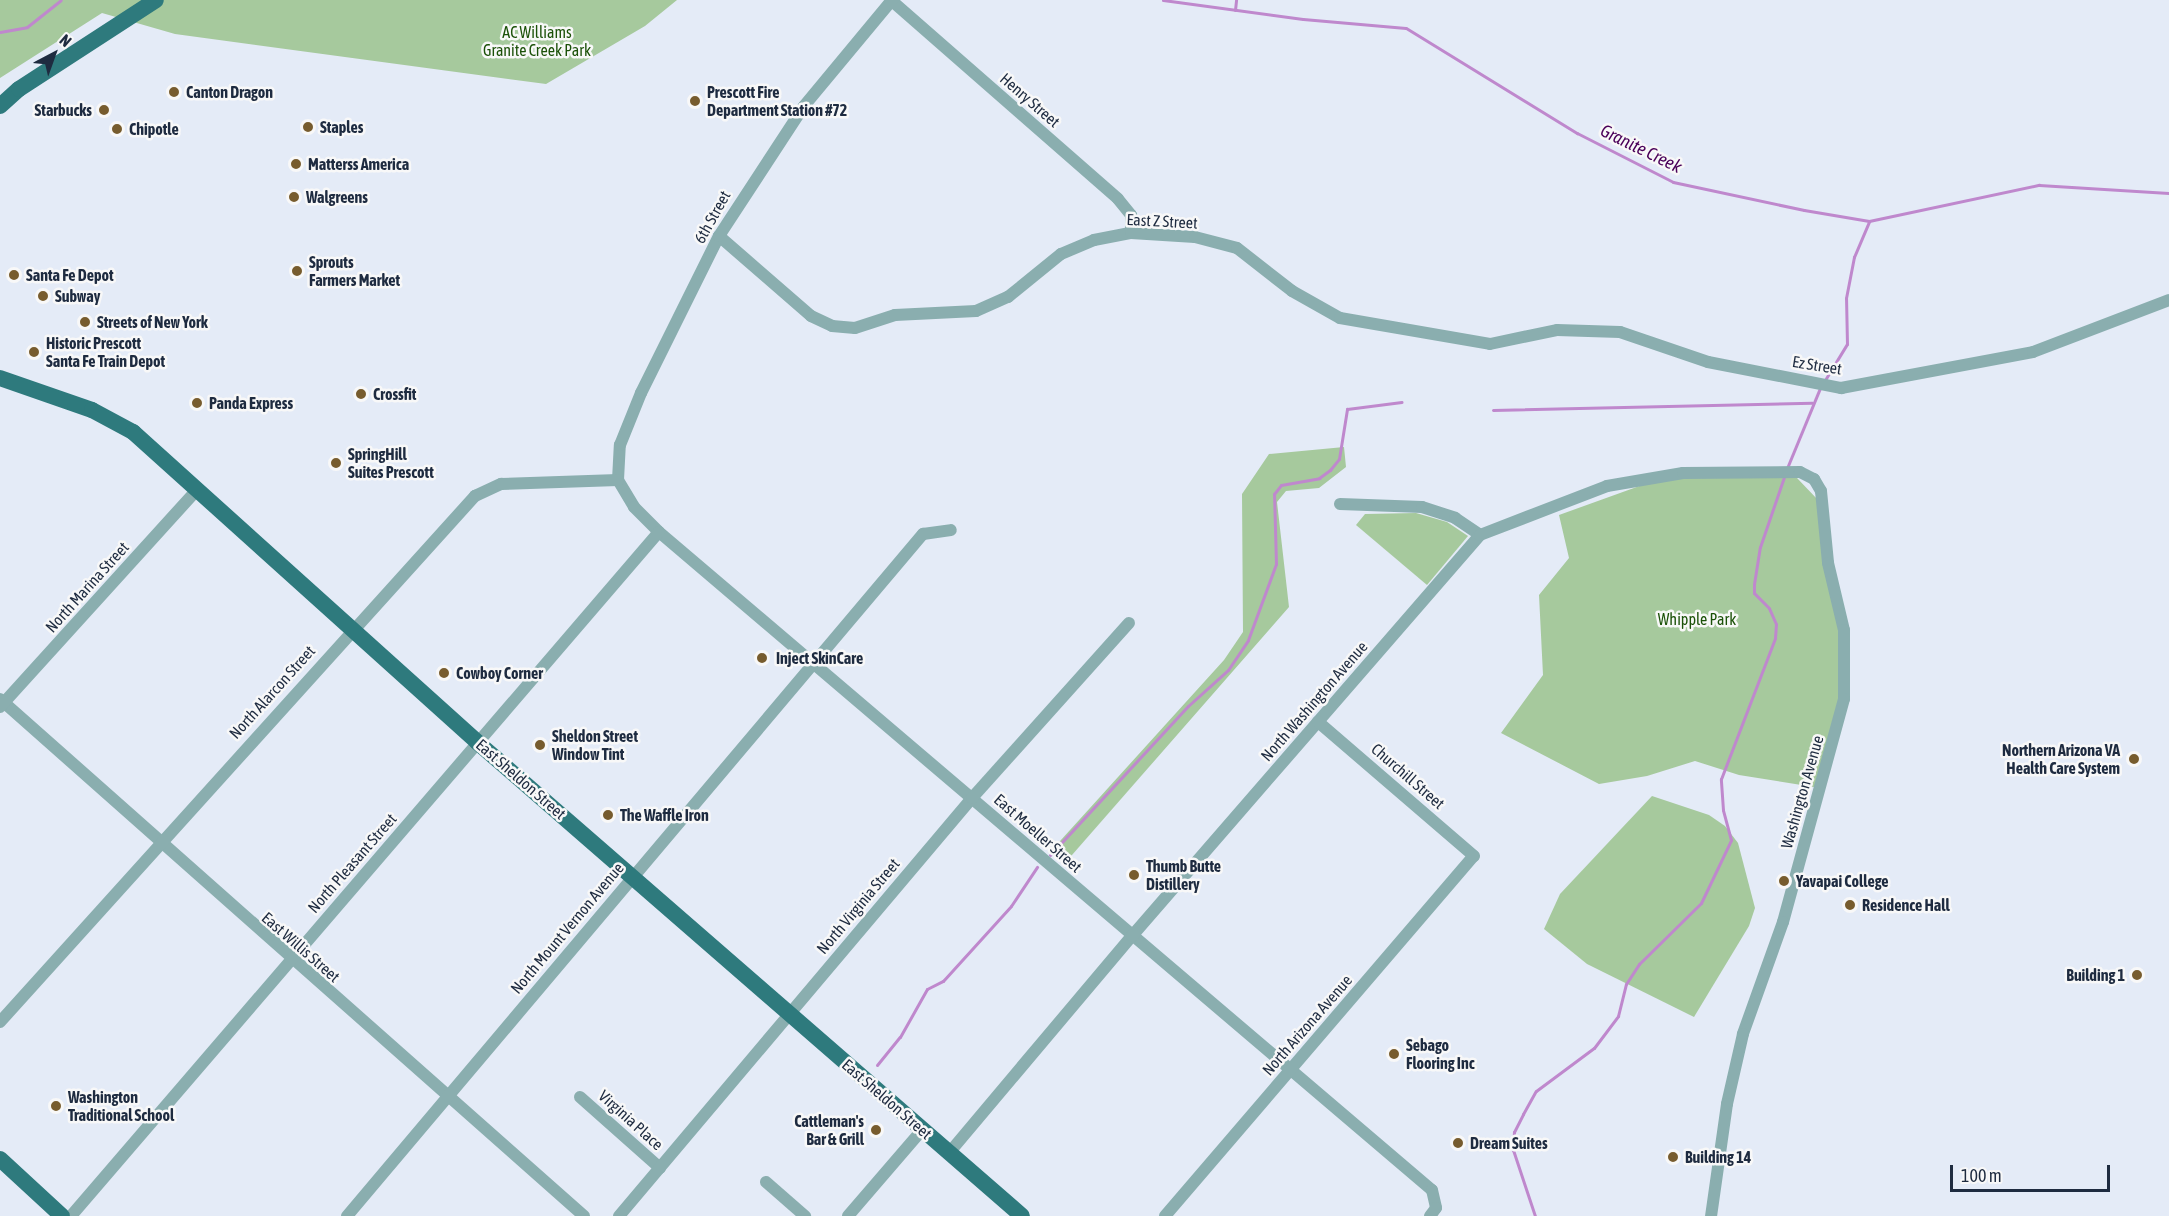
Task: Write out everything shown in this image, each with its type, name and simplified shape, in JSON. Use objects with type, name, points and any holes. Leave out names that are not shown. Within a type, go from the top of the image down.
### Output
[{"type":"main road","points":[[0,106],[106,31],[156,0]]},
{"type":"main road","name":"East Sheldon Street","points":[[3,383],[114,420],[197,490],[477,742],[1022,1216]]},
{"type":"main road","points":[[0,1159],[62,1216]]},
{"type":"street","name":"Henry Street","points":[[892,0],[1118,199],[1131,215],[1131,233]]},
{"type":"street","name":"6th Street","points":[[618,480],[620,445],[641,393],[719,236],[804,106],[892,0]]},
{"type":"street","name":"East Z Street","points":[[719,236],[812,316],[832,326],[855,328],[895,315],[976,311],[1008,297],[1061,254],[1094,240],[1131,233],[1195,237],[1237,248],[1292,291],[1340,318],[1490,344]]},
{"type":"street","name":"Ez Street","points":[[1490,344],[1557,330],[1620,332],[1708,362],[1841,388],[2033,352],[2169,300]]},
{"type":"street","name":"North Washington Avenue","points":[[949,1153],[1131,936],[1480,535],[1607,486],[1683,473],[1800,472],[1814,479]]},
{"type":"street","name":"Washington Avenue","points":[[1711,1216],[1727,1104],[1743,1035],[1783,922],[1844,699],[1844,630],[1828,563],[1821,491],[1814,479]]},
{"type":"street","name":"East Moeller Street","points":[[618,480],[634,507],[660,532],[1131,936],[1432,1190],[1433,1212]]},
{"type":"street","name":"North Alarcon Street","points":[[0,1022],[351,629],[475,496],[501,484],[618,480]]},
{"type":"street","name":"North Marina Street","points":[[1,703],[197,490]]},
{"type":"street","points":[[1340,504],[1422,507],[1455,518],[1480,535]]},
{"type":"street","name":"North Mount Vernon Avenue","points":[[347,1216],[923,534],[951,530]]},
{"type":"street","name":"North Pleasant Street","points":[[71,1216],[660,532]]},
{"type":"street","name":"North Virginia Street","points":[[619,1216],[972,798],[1129,623]]},
{"type":"street","name":"East Willis Street","points":[[1,703],[584,1216]]},
{"type":"street","name":"Churchill Street","points":[[1318,722],[1474,856]]},
{"type":"street","name":"North Arizona Avenue","points":[[1166,1216],[1474,856]]},
{"type":"street","name":"Virginia Place","points":[[580,1097],[660,1168]]},
{"type":"street","points":[[848,1216],[922,1130]]},
{"type":"street","points":[[766,1182],[805,1216]]},
{"type":"green space","name":"AC Williams Granite Creek Park","points":[[0,0],[677,0],[645,26],[546,84],[175,34],[102,13],[0,78]]},
{"type":"green space","points":[[1344,447],[1346,467],[1319,488],[1286,491],[1277,502],[1289,607],[1065,863],[1051,851],[1224,660],[1243,632],[1242,494],[1269,454]]},
{"type":"green space","name":"Whipple Park","points":[[1670,475],[1797,478],[1818,500],[1846,665],[1820,788],[1739,775],[1695,761],[1647,776],[1599,784],[1501,733],[1543,675],[1539,595],[1569,558],[1559,515]]},
{"type":"green space","points":[[1416,513],[1447,522],[1468,536],[1427,585],[1356,525],[1365,514]]},
{"type":"green space","points":[[1652,796],[1709,815],[1725,826],[1738,843],[1755,908],[1749,926],[1694,1017],[1587,964],[1544,929],[1560,894]]},
{"type":"waterway","name":"Granite Creek","points":[[0,32],[27,27],[61,0]]},
{"type":"waterway","name":"Granite Creek","points":[[1163,0],[1303,19],[1406,28],[1577,133],[1673,182],[1804,210],[1869,221],[2039,185],[2169,193]]},
{"type":"waterway","points":[[1235,10],[1236,0]]},
{"type":"waterway","points":[[1825,380],[1847,344],[1846,298],[1854,257],[1869,221]]},
{"type":"waterway","points":[[1787,468],[1820,388]]},
{"type":"waterway","points":[[1050,855],[1188,706],[1228,670],[1248,640],[1276,564],[1274,494],[1281,485],[1319,478],[1330,470],[1339,459],[1347,409],[1402,402]]},
{"type":"waterway","points":[[1493,410],[1812,403]]},
{"type":"waterway","points":[[1535,1216],[1513,1150],[1514,1132],[1523,1114],[1536,1091],[1594,1048],[1618,1016],[1626,984],[1639,964],[1701,903],[1731,840],[1723,810],[1721,779],[1775,638],[1776,624],[1769,608],[1754,593],[1754,584],[1760,547],[1785,474]]},
{"type":"waterway","points":[[877,1065],[900,1037],[927,989],[943,981],[1011,906],[1037,867]]},
{"type":"place","name":"Canton Dragon","points":[[174,92]]},
{"type":"place","name":"Prescott Fire Department Station #72","points":[[695,101]]},
{"type":"place","name":"Starbucks","points":[[104,110]]},
{"type":"place","name":"Staples","points":[[308,127]]},
{"type":"place","name":"Chipotle","points":[[117,129]]},
{"type":"place","name":"Matterss America","points":[[296,164]]},
{"type":"place","name":"Walgreens","points":[[294,197]]},
{"type":"place","name":"Sprouts Farmers Market","points":[[297,271]]},
{"type":"place","name":"Santa Fe Depot","points":[[14,275]]},
{"type":"place","name":"Subway","points":[[43,296]]},
{"type":"place","name":"Streets of New York","points":[[85,322]]},
{"type":"place","name":"Historic Prescott Santa Fe Train Depot","points":[[34,352]]},
{"type":"place","name":"Crossfit","points":[[361,394]]},
{"type":"place","name":"Panda Express","points":[[197,403]]},
{"type":"place","name":"SpringHill Suites Prescott","points":[[336,463]]},
{"type":"place","name":"Inject SkinCare","points":[[762,658]]},
{"type":"place","name":"Cowboy Corner","points":[[444,673]]},
{"type":"place","name":"Sheldon Street Window Tint","points":[[540,745]]},
{"type":"place","name":"Northern Arizona VA Health Care System","points":[[2134,759]]},
{"type":"place","name":"The Waffle Iron","points":[[608,815]]},
{"type":"place","name":"Thumb Butte Distillery","points":[[1134,875]]},
{"type":"place","name":"Yavapai College","points":[[1784,881]]},
{"type":"place","name":"Residence Hall","points":[[1850,905]]},
{"type":"place","name":"Building 1","points":[[2137,975]]},
{"type":"place","name":"Sebago Flooring Inc","points":[[1394,1054]]},
{"type":"place","name":"Washington Traditional School","points":[[56,1106]]},
{"type":"place","name":"Cattleman's Bar & Grill","points":[[876,1130]]},
{"type":"place","name":"Dream Suites","points":[[1458,1143]]},
{"type":"place","name":"Building 14","points":[[1673,1157]]}]
